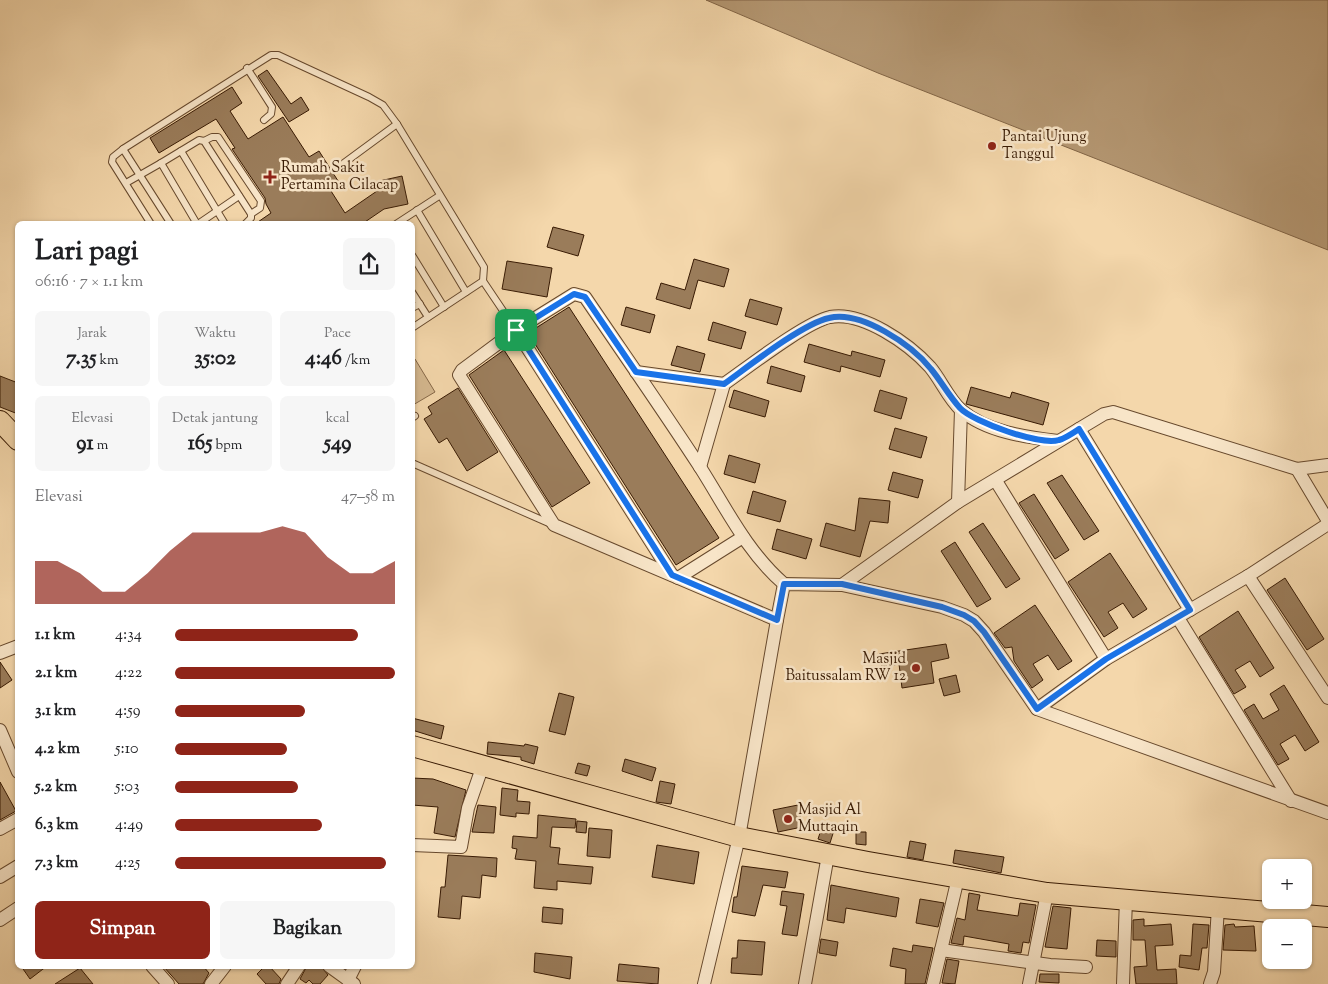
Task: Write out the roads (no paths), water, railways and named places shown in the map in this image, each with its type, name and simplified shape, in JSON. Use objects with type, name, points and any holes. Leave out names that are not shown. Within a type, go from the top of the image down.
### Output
[{"type":"highway","points":[[0,421],[15,437]]},
{"type":"highway","points":[[415,747],[739,837],[828,855],[1047,892],[1328,917]]},
{"type":"street","points":[[777,620],[554,525],[459,375],[462,370],[516,330],[574,294],[582,295],[700,468],[743,537],[768,570],[784,584],[842,584],[942,607],[974,621],[1037,709],[1328,813]]},
{"type":"street","points":[[700,468],[724,384],[809,326],[830,317],[854,319],[879,328],[905,345],[930,367],[961,410],[980,421],[1019,436],[1058,441]]},
{"type":"street","points":[[516,330],[675,577]]},
{"type":"street","points":[[636,372],[724,384]]},
{"type":"street","points":[[958,502],[961,410]]},
{"type":"street","points":[[842,584],[958,502],[996,481],[1104,414],[1113,412],[1297,469],[1328,465]]},
{"type":"street","points":[[1079,429],[1190,610]]},
{"type":"street","points":[[1037,709],[1106,659],[1248,576],[1328,523],[1297,469]]},
{"type":"street","points":[[996,481],[1106,659]]},
{"type":"street","points":[[675,577],[743,537]]},
{"type":"street","points":[[1248,576],[1328,698]]},
{"type":"street","points":[[704,984],[739,837],[784,584]]},
{"type":"street","points":[[1178,618],[1291,800]]},
{"type":"street","points":[[0,653],[15,647]]},
{"type":"street","points":[[0,730],[15,765]]},
{"type":"street","points":[[415,846],[460,847],[468,808],[483,765]]},
{"type":"street","points":[[0,829],[15,821]]},
{"type":"street","points":[[805,984],[828,855]]},
{"type":"street","points":[[0,877],[15,868]]},
{"type":"street","points":[[933,984],[958,878]]},
{"type":"street","points":[[1029,984],[1047,892]]},
{"type":"street","points":[[1123,984],[1126,899]]},
{"type":"street","points":[[1210,984],[1214,972],[1218,907]]},
{"type":"street","points":[[0,920],[15,910]]},
{"type":"street","points":[[941,950],[1086,967]]},
{"type":"street","points":[[155,969],[168,984]]},
{"type":"street","points":[[210,984],[222,969]]},
{"type":"street","points":[[287,984],[297,969]]},
{"type":"street","points":[[333,969],[351,982],[354,969]]},
{"type":"lane","points":[[149,221],[112,162],[113,157],[268,55],[278,55],[377,101],[390,113],[484,267],[483,281],[516,330]]},
{"type":"lane","points":[[247,68],[272,107],[271,114],[264,120]]},
{"type":"lane","points":[[344,163],[396,124]]},
{"type":"lane","points":[[126,184],[199,140],[204,141],[212,137],[218,137],[261,200],[260,208],[251,214],[251,218],[248,221]]},
{"type":"lane","points":[[204,141],[251,214]]},
{"type":"lane","points":[[123,149],[169,221]]},
{"type":"lane","points":[[181,151],[223,221]]},
{"type":"lane","points":[[161,163],[195,221]]},
{"type":"lane","points":[[201,221],[239,196]]},
{"type":"lane","points":[[400,221],[439,196]]},
{"type":"lane","points":[[417,210],[466,292]]},
{"type":"lane","points":[[415,260],[444,307]]},
{"type":"lane","points":[[415,326],[483,281]]},
{"type":"lane","points":[[415,296],[428,317]]},
{"type":"lane","points":[[415,306],[420,304]]},
{"type":"lane","points":[[415,465],[554,525]]},
{"type":"place","name":"Pantai Ujung Tanggul","points":[[992,146]]},
{"type":"place","name":"Rumah Sakit Pertamina Cilacap","points":[[270,177]]},
{"type":"place","name":"Masjid Baitussalam RW 12","points":[[916,668]]},
{"type":"place","name":"Masjid Al Muttaqin","points":[[788,819]]}]
